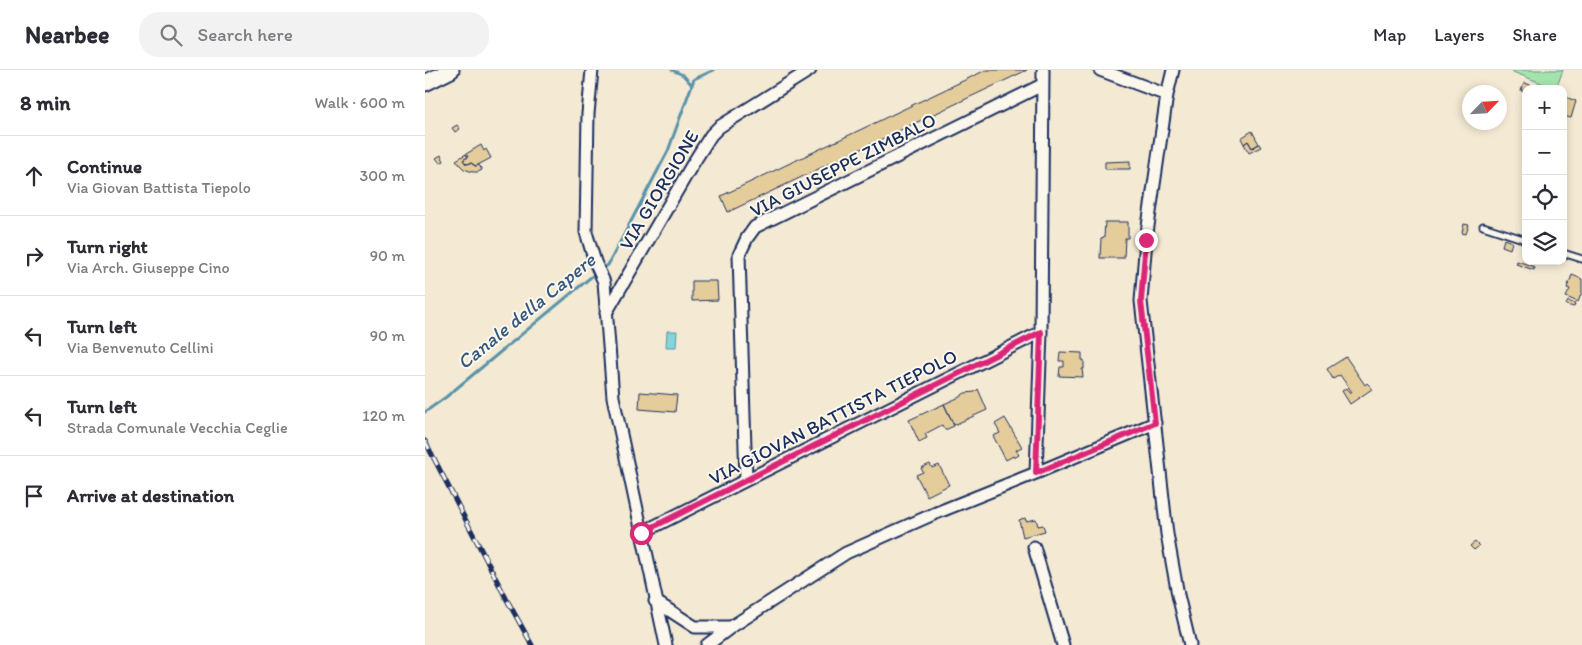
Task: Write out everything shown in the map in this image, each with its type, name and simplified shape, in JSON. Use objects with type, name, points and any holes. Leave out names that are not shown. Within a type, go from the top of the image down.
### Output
[{"type":"main road","points":[[425,83],[451,70]]},
{"type":"street","name":"VIA GIORGIONE","points":[[606,313],[692,165],[711,136],[719,127],[810,70]]},
{"type":"street","points":[[1036,473],[1041,332],[1043,70]]},
{"type":"street","points":[[1099,70],[1167,95]]},
{"type":"street","points":[[1173,70],[1167,95],[1146,240],[1141,301],[1167,534],[1178,595],[1190,645]]},
{"type":"street","points":[[591,71],[588,114],[586,232],[595,262],[604,282],[613,397],[665,645]]},
{"type":"street","name":"VIA GIUSEPPE ZIMBALO","points":[[746,480],[739,255],[755,226],[1042,85]]},
{"type":"street","name":"VIA GIOVAN BATTISTA TIEPOLO","points":[[641,533],[1041,332]]},
{"type":"street","points":[[707,645],[731,626],[846,553],[935,513],[1155,423]]},
{"type":"street","points":[[1034,547],[1063,645]]},
{"type":"street","points":[[655,601],[695,627],[731,626]]},
{"type":"lane","points":[[1483,226],[1522,239]]},
{"type":"lane","points":[[1567,254],[1582,259]]},
{"type":"green space","points":[[1513,70],[1563,70],[1557,85],[1546,85],[1513,72]]},
{"type":"water","points":[[667,331],[677,331],[676,347],[666,347]]},
{"type":"building","points":[[986,70],[1027,70],[728,212],[721,196]]},
{"type":"building","points":[[1567,98],[1576,101],[1571,118],[1567,117]]},
{"type":"building","points":[[457,125],[460,129],[455,132],[452,128]]},
{"type":"building","points":[[1252,131],[1259,144],[1252,148],[1248,141],[1244,144],[1241,138]]},
{"type":"building","points":[[1248,141],[1252,148],[1259,144],[1261,147],[1249,153],[1244,144]]},
{"type":"building","points":[[481,145],[484,151],[486,149],[491,158],[476,166],[471,163],[466,164],[463,160],[468,157],[466,154]]},
{"type":"building","points":[[466,154],[468,157],[463,160],[467,164],[479,165],[482,170],[473,172],[464,169],[456,160]]},
{"type":"building","points":[[441,155],[444,161],[440,163],[436,158]]},
{"type":"building","points":[[1130,161],[1130,169],[1105,169],[1105,162]]},
{"type":"building","points":[[1105,222],[1128,222],[1128,238],[1125,238],[1124,258],[1100,258],[1101,238],[1104,237]]},
{"type":"building","points":[[1464,224],[1469,225],[1466,234],[1462,233]]},
{"type":"building","points":[[1504,239],[1512,242],[1510,249],[1502,246]]},
{"type":"building","points":[[1517,261],[1522,263],[1522,265],[1535,267],[1534,270],[1516,264]]},
{"type":"building","points":[[1572,275],[1582,279],[1582,292],[1578,302],[1566,297],[1570,289],[1567,288]]},
{"type":"building","points":[[692,281],[717,281],[718,300],[692,301]]},
{"type":"building","points":[[1568,301],[1575,304],[1574,307],[1566,305]]},
{"type":"building","points":[[1060,352],[1082,353],[1082,360],[1084,360],[1083,377],[1059,376],[1060,367],[1064,367],[1064,361],[1059,361]]},
{"type":"building","points":[[1346,357],[1365,385],[1367,383],[1372,388],[1350,404],[1342,391],[1346,388],[1350,393],[1352,392],[1340,375],[1333,379],[1327,369]]},
{"type":"building","points":[[978,389],[987,410],[954,425],[944,404],[965,393],[975,392]]},
{"type":"building","points":[[640,392],[677,395],[675,412],[639,409]]},
{"type":"building","points":[[944,404],[954,426],[945,430],[942,425],[925,434],[927,438],[919,442],[909,420]]},
{"type":"building","points":[[1005,418],[1022,447],[1016,450],[1019,455],[1006,460],[993,436],[1000,433],[995,424]]},
{"type":"building","points":[[930,464],[932,468],[939,465],[949,485],[927,496],[916,475],[923,472],[921,468]]},
{"type":"building","points":[[1025,518],[1026,521],[1036,519],[1038,526],[1043,525],[1045,531],[1023,537],[1019,520]]},
{"type":"building","points":[[1475,542],[1479,546],[1474,550],[1470,546]]},
{"type":"waterway","points":[[672,70],[683,75],[692,85]]},
{"type":"waterway","name":"Canale della Capere","points":[[425,412],[608,265],[668,151],[694,79],[714,70]]},
{"type":"railway","points":[[425,441],[532,645]]},
{"type":"route","points":[[641,533],[1041,332],[1036,473],[1155,423],[1141,301],[1146,240]]}]
